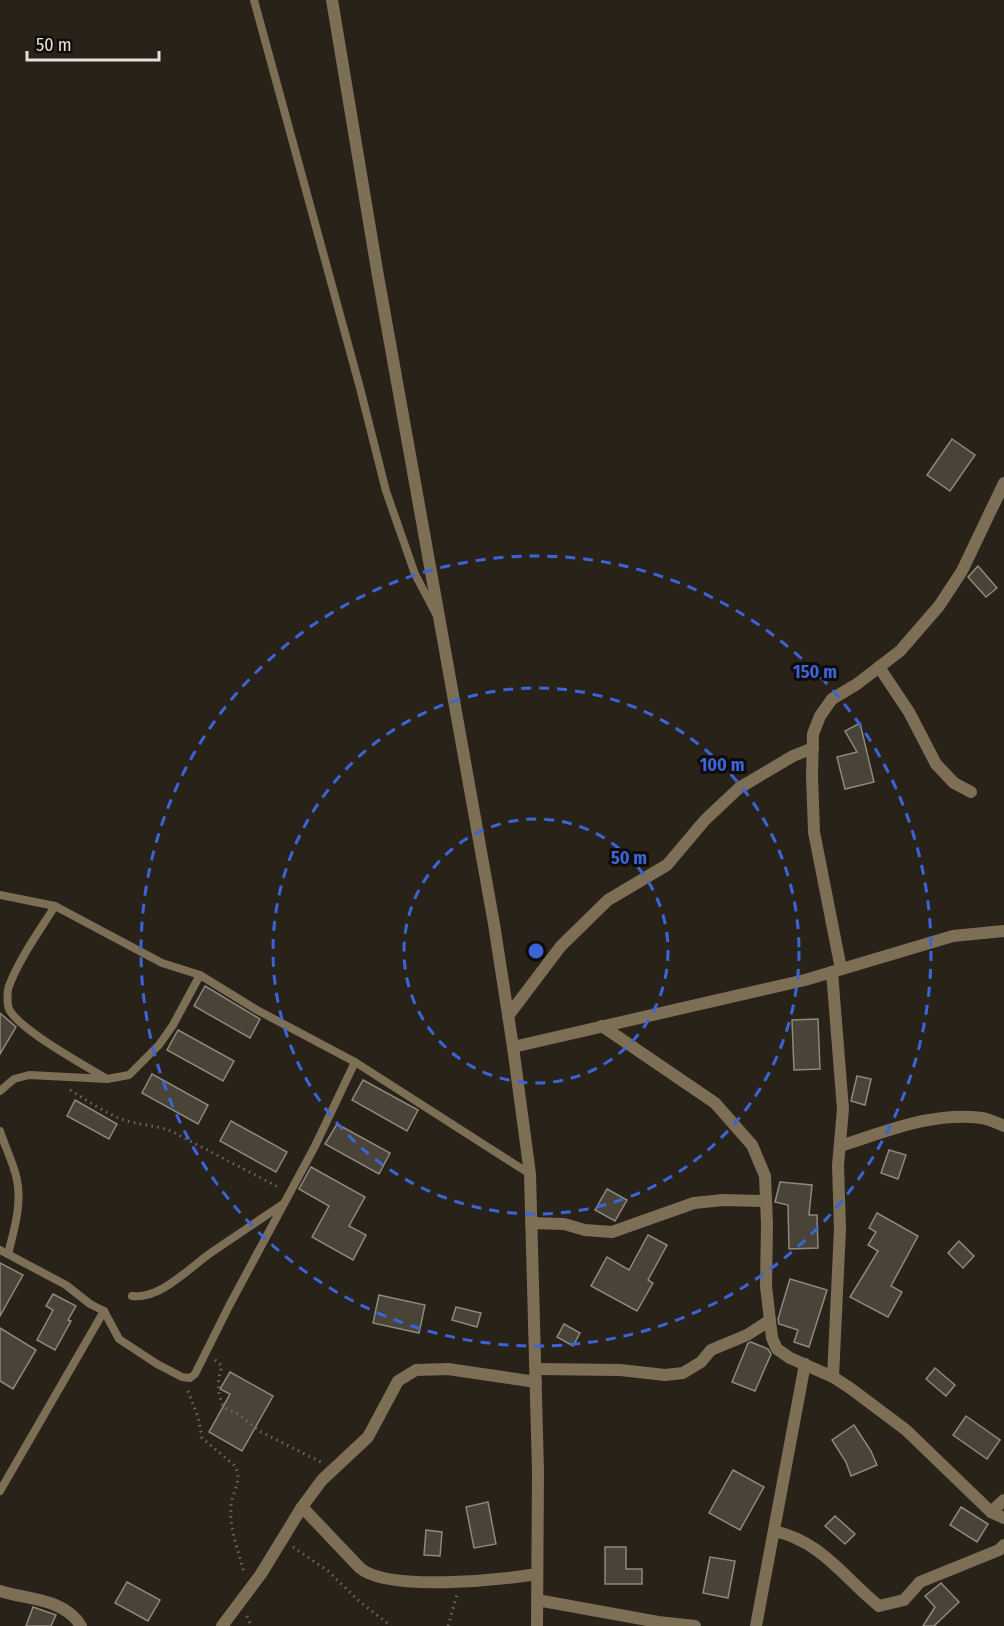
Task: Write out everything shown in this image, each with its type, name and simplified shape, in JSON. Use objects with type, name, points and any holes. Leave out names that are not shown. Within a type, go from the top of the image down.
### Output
[{"type":"street","points":[[332,0],[380,287],[494,924],[530,1174],[538,1471],[537,1626]]},
{"type":"street","points":[[833,1377],[838,1294],[840,1146],[843,1109],[837,971],[814,832],[813,734],[819,716],[832,699],[858,684],[900,651],[939,606],[962,571],[1004,483]]},
{"type":"street","points":[[879,667],[909,712],[936,764],[954,783],[971,792]]},
{"type":"street","points":[[508,1016],[561,946],[608,900],[667,865],[705,820],[739,788],[793,756],[813,748]]},
{"type":"street","points":[[513,1047],[742,996],[837,971],[953,936],[1004,931]]},
{"type":"street","points":[[602,1026],[715,1103],[752,1145],[765,1176],[766,1286],[771,1338],[777,1349],[790,1358],[833,1377],[850,1388],[906,1430],[991,1512],[1004,1518]]},
{"type":"street","points":[[840,1146],[911,1123],[951,1118],[983,1118],[1004,1126]]},
{"type":"street","points":[[531,1223],[564,1224],[585,1230],[612,1232],[694,1203],[723,1200],[766,1201]]},
{"type":"street","points":[[536,1369],[620,1370],[665,1376],[683,1373],[701,1362],[711,1350],[747,1335],[769,1321]]},
{"type":"street","points":[[756,1626],[805,1364]]},
{"type":"street","points":[[222,1626],[246,1596],[302,1507],[322,1480],[368,1437],[398,1381],[416,1370],[448,1369],[536,1382]]},
{"type":"street","points":[[991,1512],[1004,1500]]},
{"type":"street","points":[[302,1507],[367,1575],[394,1580],[460,1582],[537,1574]]},
{"type":"street","points":[[774,1531],[792,1535],[815,1547],[879,1606],[904,1600],[920,1582],[999,1550],[1004,1545]]},
{"type":"street","points":[[0,1591],[56,1604],[74,1615],[81,1626]]},
{"type":"street","points":[[537,1600],[658,1622],[695,1626]]},
{"type":"lane","points":[[254,0],[386,491],[415,574],[438,616]]},
{"type":"lane","points":[[0,895],[55,906],[162,963],[200,975],[257,1010],[355,1062],[530,1174]]},
{"type":"lane","points":[[55,906],[8,988],[9,1009],[21,1023],[36,1034],[107,1079]]},
{"type":"lane","points":[[0,1091],[14,1079],[29,1075],[107,1079],[129,1075],[154,1051],[173,1025],[200,975]]},
{"type":"lane","points":[[0,1131],[17,1179],[20,1198],[17,1219],[4,1252],[66,1285],[90,1304],[104,1311],[119,1339],[157,1364],[182,1377],[190,1378],[195,1374],[315,1146],[355,1062]]},
{"type":"lane","points":[[132,1296],[147,1296],[181,1277],[288,1197]]},
{"type":"lane","points":[[0,1491],[104,1311]]},
{"type":"path","points":[[44,1075],[110,1114],[127,1121],[155,1125],[171,1131],[288,1197]]},
{"type":"path","points":[[204,1354],[222,1366],[218,1380],[218,1395],[224,1408],[238,1414],[261,1432],[334,1468]]},
{"type":"path","points":[[182,1377],[198,1417],[202,1438],[237,1470],[237,1490],[232,1501],[231,1515],[233,1537],[244,1577],[246,1596]]},
{"type":"path","points":[[282,1540],[328,1571],[359,1601],[391,1626]]},
{"type":"path","points":[[448,1626],[460,1582]]},
{"type":"building","points":[[952,439],[975,455],[950,491],[927,475]]},
{"type":"building","points":[[978,566],[997,588],[986,597],[968,577]]},
{"type":"building","points":[[860,723],[874,782],[845,789],[837,757],[857,752],[845,731]]},
{"type":"building","points":[[205,986],[260,1019],[250,1038],[194,1006]]},
{"type":"building","points":[[0,1013],[16,1027],[0,1054]]},
{"type":"building","points":[[818,1019],[820,1069],[794,1070],[792,1020]]},
{"type":"building","points":[[178,1030],[234,1061],[223,1081],[167,1050]]},
{"type":"building","points":[[152,1074],[208,1105],[198,1124],[142,1093]]},
{"type":"building","points":[[857,1076],[871,1079],[865,1105],[851,1101]]},
{"type":"building","points":[[363,1080],[418,1110],[407,1131],[352,1100]]},
{"type":"building","points":[[75,1100],[117,1124],[109,1139],[67,1116]]},
{"type":"building","points":[[231,1121],[287,1152],[276,1172],[220,1141]]},
{"type":"building","points":[[337,1124],[390,1153],[379,1174],[325,1144]]},
{"type":"building","points":[[889,1150],[906,1155],[898,1179],[881,1173]]},
{"type":"building","points":[[311,1167],[365,1197],[349,1226],[366,1235],[353,1260],[312,1237],[329,1206],[299,1189]]},
{"type":"building","points":[[780,1182],[812,1185],[809,1215],[817,1215],[818,1248],[789,1249],[788,1205],[775,1202]]},
{"type":"building","points":[[607,1189],[627,1200],[615,1221],[595,1210]]},
{"type":"building","points":[[877,1213],[918,1236],[891,1286],[902,1292],[888,1317],[850,1297],[878,1251],[868,1245],[876,1232],[869,1228]]},
{"type":"building","points":[[648,1235],[667,1245],[648,1280],[653,1283],[637,1311],[591,1286],[607,1257],[629,1270]]},
{"type":"building","points":[[959,1241],[974,1256],[963,1268],[948,1253]]},
{"type":"building","points":[[0,1263],[23,1275],[0,1316]]},
{"type":"building","points":[[790,1279],[827,1290],[809,1347],[794,1342],[798,1330],[779,1324],[778,1319]]},
{"type":"building","points":[[53,1294],[76,1306],[68,1320],[71,1321],[55,1350],[37,1340],[53,1310],[46,1306]]},
{"type":"building","points":[[379,1295],[425,1305],[419,1333],[373,1323]]},
{"type":"building","points":[[456,1307],[481,1313],[477,1327],[452,1320]]},
{"type":"building","points":[[564,1324],[580,1333],[573,1346],[557,1337]]},
{"type":"building","points":[[0,1328],[36,1350],[13,1389],[0,1381]]},
{"type":"building","points":[[751,1342],[768,1349],[771,1354],[755,1391],[732,1382],[748,1343]]},
{"type":"building","points":[[935,1368],[955,1385],[946,1396],[926,1379]]},
{"type":"building","points":[[230,1372],[273,1396],[242,1451],[209,1432],[230,1394],[220,1389]]},
{"type":"building","points":[[966,1416],[1000,1440],[987,1459],[953,1435]]},
{"type":"building","points":[[854,1425],[877,1465],[851,1476],[846,1462],[832,1440]]},
{"type":"building","points":[[733,1470],[764,1487],[740,1530],[709,1513]]},
{"type":"building","points":[[488,1502],[496,1544],[474,1548],[466,1507]]},
{"type":"building","points":[[961,1507],[988,1524],[977,1542],[950,1525]]},
{"type":"building","points":[[835,1516],[855,1534],[845,1544],[825,1526]]},
{"type":"building","points":[[426,1530],[442,1532],[440,1556],[424,1555]]},
{"type":"building","points":[[605,1547],[626,1547],[626,1569],[642,1569],[642,1584],[605,1584]]},
{"type":"building","points":[[710,1557],[735,1561],[728,1598],[703,1593]]},
{"type":"building","points":[[127,1582],[160,1600],[148,1621],[115,1603]]},
{"type":"building","points":[[941,1583],[959,1602],[934,1626],[923,1626],[935,1607],[925,1596]]},
{"type":"building","points":[[33,1607],[56,1615],[51,1626],[26,1626]]}]
